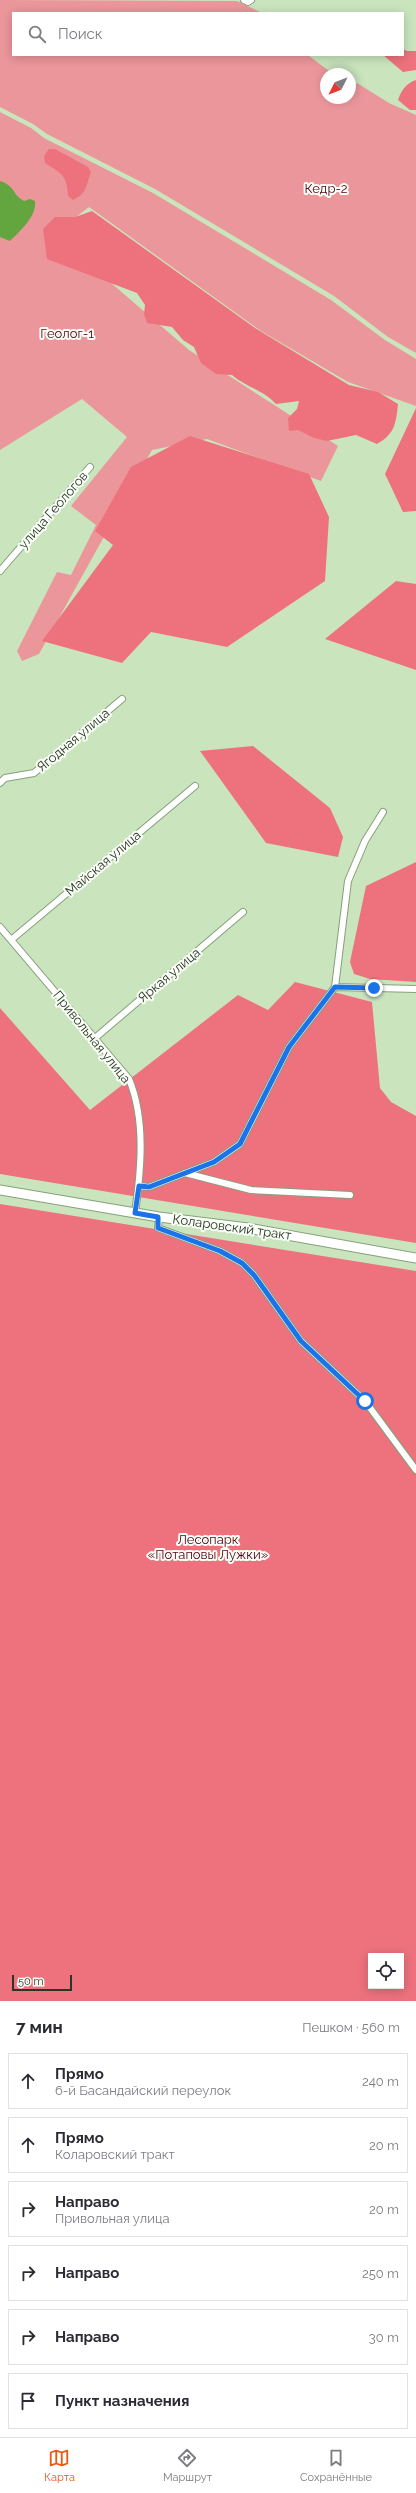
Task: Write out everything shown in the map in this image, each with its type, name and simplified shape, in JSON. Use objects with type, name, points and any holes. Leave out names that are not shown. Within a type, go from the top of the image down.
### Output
[{"type":"street","points":[[244,0],[248,2],[251,0]]},
{"type":"street","name":"улица Геологов","points":[[0,571],[90,467]]},
{"type":"street","name":"Ягодная улица","points":[[0,783],[5,778],[34,773],[122,699]]},
{"type":"street","name":"Майская улица","points":[[12,940],[195,786]]},
{"type":"street","points":[[139,1186],[149,1187],[214,1162],[240,1144],[289,1047],[335,987],[348,881],[365,841],[383,812]]},
{"type":"street","name":"Яркая улица","points":[[95,1038],[243,912]]},
{"type":"street","name":"Привольная улица","points":[[0,927],[129,1079],[136,1096],[141,1168],[135,1213]]},
{"type":"street","points":[[335,987],[416,989]]},
{"type":"street","points":[[185,1174],[251,1190],[350,1195]]},
{"type":"street","name":"Коларовский тракт","points":[[0,1190],[158,1217],[248,1228],[416,1258]]},
{"type":"street","points":[[158,1217],[158,1228],[231,1256],[254,1275],[301,1341],[365,1401],[416,1470]]},
{"type":"green space","name":"Кедр-2","points":[[0,0],[237,1],[260,12],[12,12],[12,56],[309,56],[325,68],[320,68],[320,104],[356,104],[357,83],[389,103],[416,115],[416,353],[388,337],[334,296],[155,189],[47,134],[33,124],[0,107]]},
{"type":"green space","points":[[404,50],[416,51],[416,70],[403,72],[384,56],[404,56]]},
{"type":"green space","points":[[416,80],[416,110],[410,110],[398,100],[404,88],[409,83]]},
{"type":"green space","name":"Геолог-1","points":[[0,112],[31,128],[44,138],[153,193],[331,300],[385,340],[416,359],[416,406],[348,382],[261,331],[89,207],[51,236],[89,264],[189,350],[338,446],[321,481],[207,439],[152,450],[39,654],[22,661],[17,651],[57,572],[71,575],[96,525],[71,506],[127,437],[82,399],[0,450]]},
{"type":"green space","points":[[49,149],[55,149],[88,167],[91,172],[84,192],[78,198],[73,200],[68,196],[65,179],[56,170],[45,163],[44,156]]},
{"type":"green space","points":[[92,211],[255,328],[349,385],[378,392],[398,404],[394,427],[391,432],[377,444],[356,435],[327,441],[314,438],[298,430],[289,431],[288,418],[297,409],[299,401],[276,404],[266,395],[243,383],[232,375],[216,374],[201,363],[194,347],[183,340],[172,327],[147,323],[144,314],[145,305],[137,293],[47,259],[43,229],[55,217],[75,217]]},
{"type":"green space","points":[[416,408],[416,511],[403,512],[385,474]]},
{"type":"green space","points":[[190,436],[309,474],[329,517],[325,581],[227,647],[151,632],[122,663],[42,641],[113,545],[95,531],[131,467]]},
{"type":"green space","points":[[396,581],[416,584],[416,670],[325,639]]},
{"type":"green space","points":[[253,746],[330,808],[343,837],[338,857],[266,843],[200,751]]},
{"type":"green space","points":[[416,862],[416,982],[370,979],[354,974],[350,962],[366,886]]},
{"type":"green space","points":[[295,982],[372,1002],[380,1088],[391,1102],[416,1116],[416,1243],[0,1174],[0,1008],[90,1110],[238,995],[268,1010]]},
{"type":"green space","name":"Лесопарк «Потаповы Лужки»","points":[[0,1204],[416,1271],[416,2001],[0,2001]]},
{"type":"shaded area","points":[[0,181],[9,185],[20,199],[24,201],[30,199],[35,201],[35,207],[31,218],[10,241],[0,237]]},
{"type":"route","points":[[365,1401],[301,1341],[254,1275],[242,1263],[220,1251],[158,1228],[158,1217],[135,1213],[139,1186],[149,1187],[214,1162],[240,1144],[266,1098],[289,1047],[335,987],[374,988]]}]
